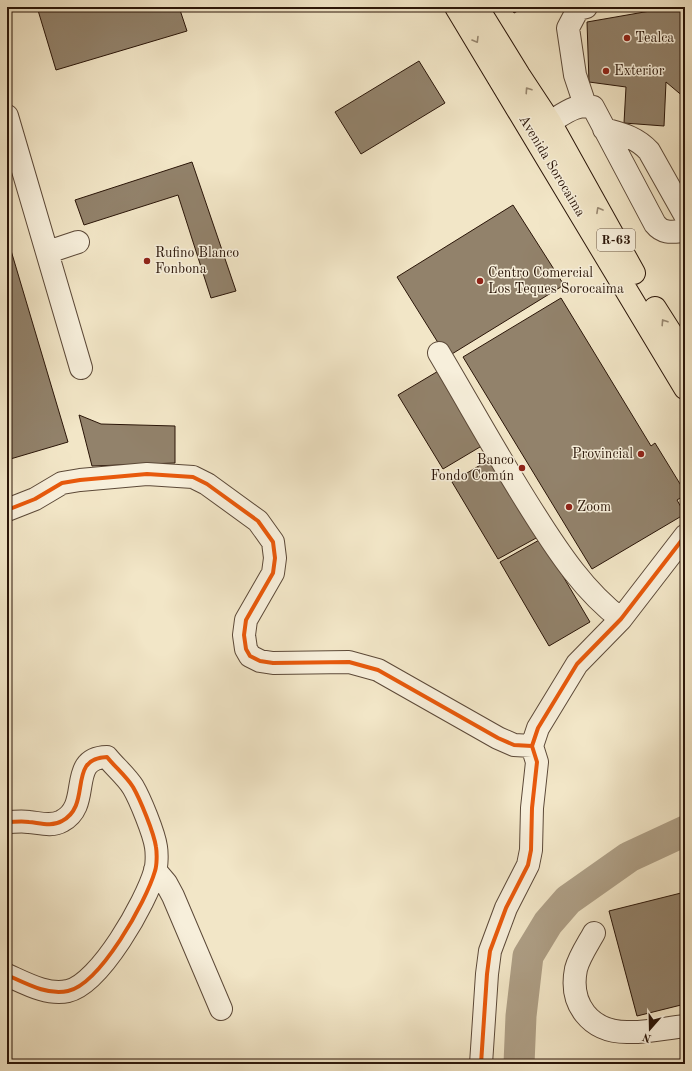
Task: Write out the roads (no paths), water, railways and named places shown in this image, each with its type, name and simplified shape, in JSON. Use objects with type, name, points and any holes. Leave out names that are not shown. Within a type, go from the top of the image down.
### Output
[{"type":"main road","name":"Avenida Sorocaima","points":[[456,7],[685,388]]},
{"type":"main road","name":"Avenida Sorocaima","points":[[477,7],[518,75],[550,122],[645,292],[685,355]]},
{"type":"street","points":[[584,105],[575,75],[568,28],[578,9],[586,7]]},
{"type":"street","points":[[550,122],[577,106],[584,105],[593,107],[659,230],[668,233],[684,231],[685,229]]},
{"type":"street","points":[[7,116],[16,173],[48,252],[81,368]]},
{"type":"street","points":[[604,129],[631,136],[641,142],[649,151],[685,215]]},
{"type":"street","points":[[48,252],[78,242]]},
{"type":"street","points":[[439,353],[518,488],[560,553],[608,609],[621,619]]},
{"type":"street","points":[[7,510],[35,499],[62,483],[80,480],[147,474],[192,478],[207,484],[258,521],[273,542],[275,558],[273,573],[246,620],[244,635],[246,648],[250,656],[260,661],[273,663],[349,662],[378,670],[498,738],[514,745],[532,746]]},
{"type":"street","points":[[481,1064],[490,951],[506,908],[528,865],[531,850],[532,808],[536,762],[532,746],[538,728],[548,708],[577,664],[621,619],[685,536]]},
{"type":"street","points":[[7,822],[28,821],[44,824],[61,822],[71,815],[77,805],[81,790],[83,770],[89,761],[99,757],[107,757],[133,787],[146,816],[156,846],[155,870],[138,910],[120,940],[82,986],[67,992],[49,991],[7,975]]},
{"type":"street","points":[[155,870],[166,883],[173,896],[221,1010]]},
{"type":"street","points":[[594,933],[576,967],[575,984],[580,1010],[594,1023],[626,1033],[685,1026]]},
{"type":"waterway","points":[[519,1064],[521,1016],[528,956],[548,923],[568,900],[629,857],[685,831]]},
{"type":"place","name":"Tealca","points":[[627,38]]},
{"type":"place","name":"Exterior","points":[[606,71]]},
{"type":"place","name":"Rufino Blanco Fonbona","points":[[147,261]]},
{"type":"place","name":"Centro Comercial Los Teques Sorocaima","points":[[480,281]]},
{"type":"place","name":"Provincial","points":[[641,454]]},
{"type":"place","name":"Banco Fondo Común","points":[[522,468]]},
{"type":"place","name":"Zoom","points":[[569,507]]}]
